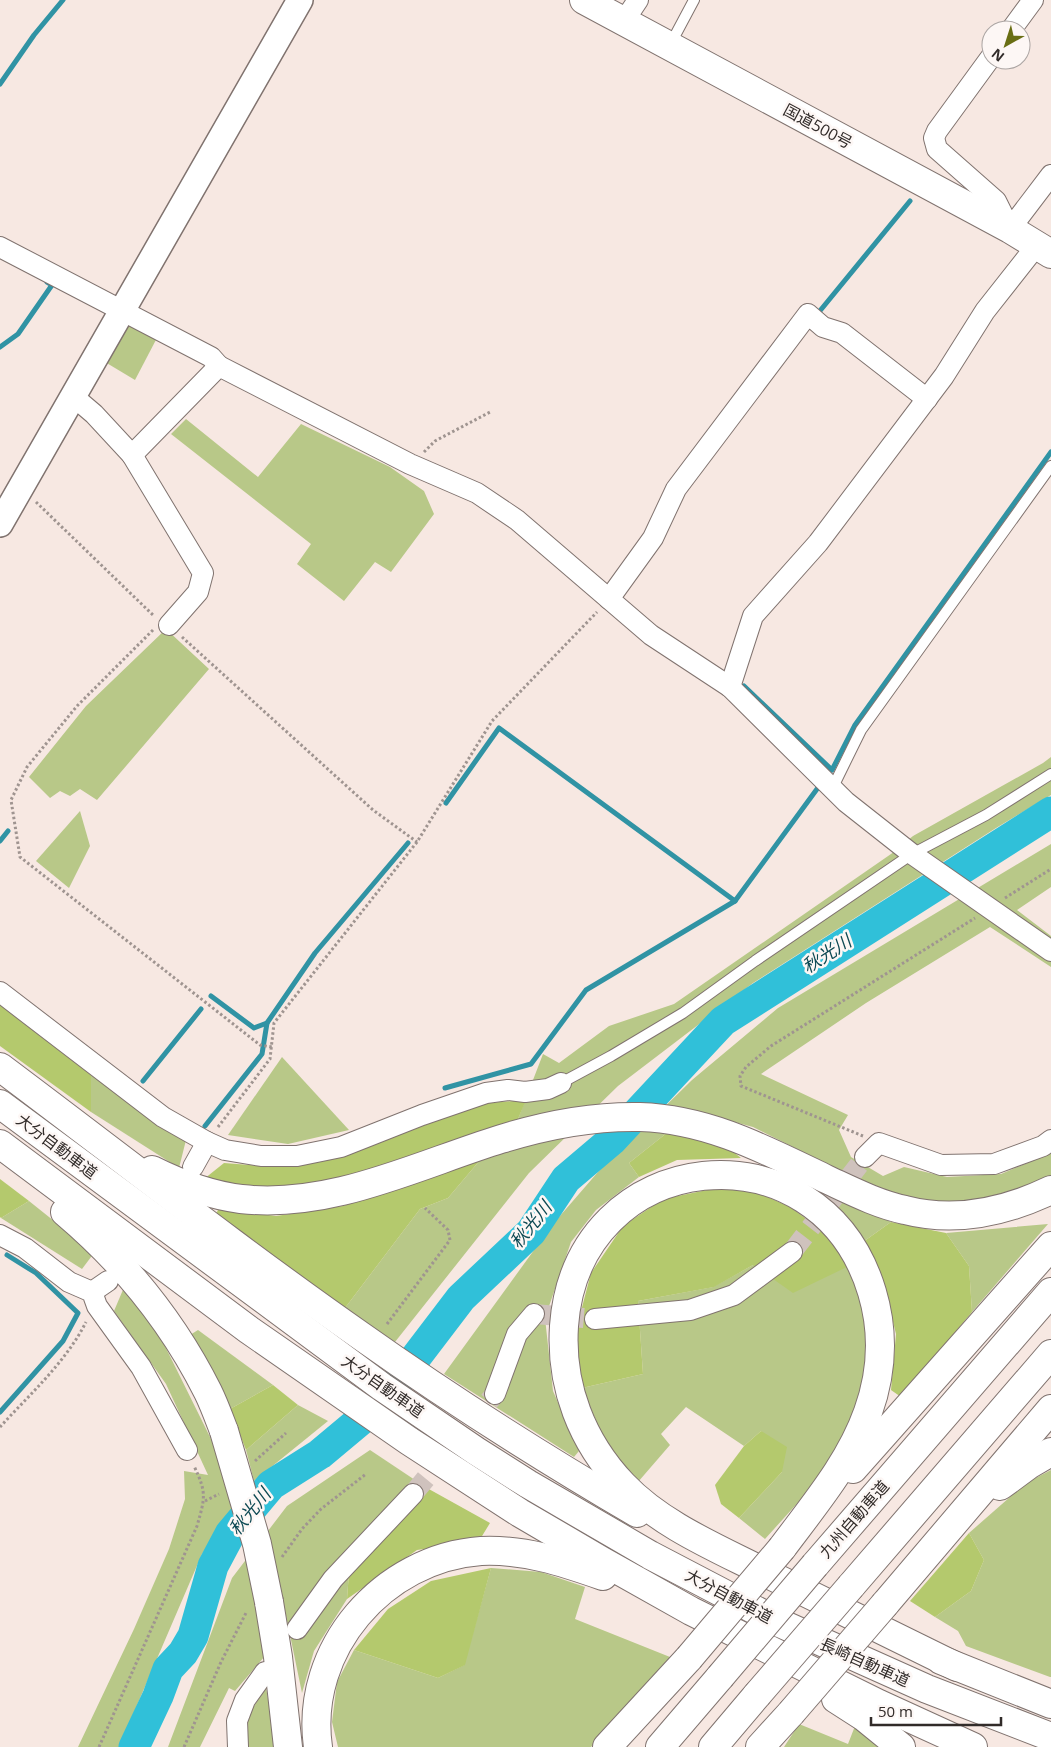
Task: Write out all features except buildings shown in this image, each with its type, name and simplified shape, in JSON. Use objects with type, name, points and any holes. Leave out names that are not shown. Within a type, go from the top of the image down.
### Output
[{"type":"highway","name":"国道500号","points":[[584,0],[631,11],[669,46],[1010,229],[1044,250]]},
{"type":"highway","points":[[0,1067],[183,1206],[360,1336],[448,1395],[591,1486],[708,1552],[822,1608],[957,1667],[1051,1704]]},
{"type":"highway","points":[[32,1091],[142,1165],[191,1187],[240,1199],[288,1200],[339,1192],[393,1176],[502,1138],[563,1123],[617,1117],[643,1117],[688,1122],[744,1140],[854,1193],[881,1204],[906,1211],[955,1216],[982,1214],[1032,1199],[1051,1190]]},
{"type":"highway","name":"大分自動車道","points":[[0,1104],[382,1387],[430,1419],[521,1479],[627,1541],[706,1585],[792,1629]]},
{"type":"highway","name":"大分自動車道","points":[[0,1144],[182,1278],[315,1382],[405,1446],[691,1611],[772,1652]]},
{"type":"highway","points":[[0,1161],[52,1200],[86,1230],[141,1287],[166,1321],[209,1393],[224,1431],[254,1536],[269,1602],[279,1666],[288,1747]]},
{"type":"highway","points":[[782,1548],[847,1457],[870,1409],[877,1382],[880,1349],[880,1332],[876,1306],[868,1280],[856,1254],[842,1233],[815,1207],[786,1189],[769,1182],[736,1176],[714,1175],[670,1182],[650,1190],[630,1202],[614,1216],[588,1248],[570,1288],[564,1331],[566,1377],[572,1401],[592,1446],[625,1487],[666,1520],[711,1545],[957,1667]]},
{"type":"highway","points":[[615,1747],[782,1548],[1051,1246]]},
{"type":"highway","name":"九州自動車道","points":[[660,1747],[1051,1292]]},
{"type":"highway","points":[[713,1747],[1051,1354]]},
{"type":"highway","points":[[760,1747],[792,1713],[1051,1409]]},
{"type":"highway","points":[[405,1446],[513,1522],[613,1579],[835,1698],[864,1717],[901,1747]]},
{"type":"highway","points":[[885,1604],[990,1494],[1009,1478],[1051,1452]]},
{"type":"highway","points":[[318,1747],[316,1718],[320,1688],[327,1665],[338,1642],[368,1601],[410,1571],[433,1561],[457,1554],[481,1551],[535,1555],[564,1562],[613,1579],[691,1611]]},
{"type":"highway","points":[[708,1552],[989,1672],[1051,1689]]},
{"type":"highway","name":"長崎自動車道","points":[[792,1629],[927,1689],[1051,1737]]},
{"type":"highway","name":"長崎自動車道","points":[[772,1652],[973,1747]]},
{"type":"highway","points":[[607,1747],[689,1658]]},
{"type":"highway","points":[[879,1704],[961,1747]]},
{"type":"highway","points":[[767,1747],[792,1713]]},
{"type":"street","points":[[0,524],[300,0]]},
{"type":"street","points":[[1018,20],[1033,0]]},
{"type":"street","points":[[982,70],[937,131],[934,138],[937,149],[996,201],[1010,229],[1051,175]]},
{"type":"street","points":[[0,247],[211,357],[219,366],[410,464],[477,493],[517,520],[651,635],[730,687],[833,786],[846,802],[864,817],[1051,951]]},
{"type":"street","points":[[730,687],[753,616],[818,543],[944,376],[985,311],[1044,250]]},
{"type":"street","points":[[610,599],[654,538],[676,489],[808,314],[823,328],[842,333],[927,399]]},
{"type":"street","points":[[132,455],[219,366]]},
{"type":"street","points":[[74,397],[94,414],[132,455],[203,573],[198,592],[165,624]]},
{"type":"street","points":[[0,992],[163,1117],[207,1142],[226,1150],[261,1156],[297,1156],[341,1147],[422,1115],[486,1093],[508,1090],[525,1092],[548,1089],[561,1083]]},
{"type":"street","points":[[872,1150],[941,1165],[994,1164],[1043,1146],[1051,1140]]},
{"type":"street","points":[[193,1167],[207,1142]]},
{"type":"street","points":[[0,1235],[25,1248],[69,1282],[99,1293],[187,1450]]},
{"type":"street","points":[[595,1319],[690,1310],[734,1295],[792,1252]]},
{"type":"street","points":[[495,1394],[518,1334],[534,1314]]},
{"type":"street","points":[[297,1628],[333,1579],[413,1494]]},
{"type":"street","points":[[238,1747],[237,1721],[245,1700],[265,1672]]},
{"type":"lane","points":[[669,46],[694,0]]},
{"type":"lane","points":[[833,786],[861,730],[1051,466]]},
{"type":"lane","points":[[561,1083],[683,1013],[755,961],[915,855],[986,815],[1051,774]]},
{"type":"path","points":[[410,464],[435,441],[492,410]]},
{"type":"path","points":[[21,488],[165,624],[373,810],[417,842]]},
{"type":"path","points":[[207,1142],[270,1059],[274,1023],[417,842],[492,721],[610,599]]},
{"type":"path","points":[[165,624],[77,706],[27,767],[11,800],[20,856],[260,1045],[272,1047]]},
{"type":"path","points":[[872,1150],[843,1126],[741,1086],[740,1076],[746,1066],[771,1046],[987,906],[1002,900],[1051,869]]},
{"type":"path","points":[[387,1324],[450,1240],[448,1230],[425,1208]]},
{"type":"path","points":[[0,1427],[77,1341],[99,1293]]},
{"type":"path","points":[[99,1747],[197,1526],[204,1501],[202,1482],[187,1450]]},
{"type":"green space","points":[[137,324],[158,336],[135,380],[105,362],[126,326]]},
{"type":"green space","points":[[186,419],[258,477],[301,424],[390,467],[424,491],[434,514],[391,572],[375,562],[344,601],[297,564],[311,544],[171,434]]},
{"type":"green space","points":[[166,629],[209,669],[97,800],[80,789],[70,796],[60,791],[50,798],[29,777],[86,706]]},
{"type":"green space","points":[[1051,757],[1051,795],[753,983],[618,1086],[529,1173],[395,1342],[345,1308],[420,1209],[448,1198],[481,1159],[501,1151],[518,1119],[543,1054],[559,1063],[609,1026],[674,1004],[891,854],[913,836]]},
{"type":"green space","points":[[80,811],[90,846],[69,888],[36,861]]},
{"type":"green space","points":[[1051,844],[1051,887],[1017,910],[1051,936],[1051,967],[990,927],[866,1003],[761,1074],[848,1115],[839,1130],[851,1157],[883,1176],[904,1167],[947,1177],[1001,1174],[1051,1153],[1051,1177],[996,1201],[941,1204],[879,1193],[837,1169],[753,1127],[705,1114],[668,1132],[629,1163],[639,1177],[596,1210],[571,1242],[545,1318],[553,1391],[579,1451],[574,1457],[444,1374],[553,1224],[598,1172],[692,1080],[778,1008]]},
{"type":"green space","points":[[0,1005],[91,1075],[91,1112],[0,1046]]},
{"type":"green space","points":[[282,1057],[349,1130],[288,1144],[228,1135]]},
{"type":"green space","points":[[91,1075],[186,1140],[179,1168],[91,1112]]},
{"type":"green space","points":[[526,1100],[518,1119],[338,1182],[274,1191],[204,1179],[224,1163],[263,1166],[321,1162],[487,1103]]},
{"type":"green space","points":[[668,1132],[718,1140],[741,1158],[677,1160],[639,1177],[629,1163]]},
{"type":"green space","points":[[481,1159],[448,1198],[420,1209],[345,1308],[215,1216],[219,1208],[276,1216],[343,1206]]},
{"type":"green space","points":[[0,1179],[29,1201],[1,1218],[0,1217]]},
{"type":"green space","points":[[816,1187],[891,1222],[863,1242]]},
{"type":"green space","points":[[707,1190],[752,1190],[790,1207],[823,1231],[849,1266],[793,1293],[753,1265],[714,1287],[638,1301],[643,1374],[582,1388],[575,1334],[591,1273],[623,1226],[663,1199]]},
{"type":"green space","points":[[29,1201],[94,1253],[82,1269],[1,1218]]},
{"type":"green space","points":[[891,1222],[946,1233],[969,1266],[972,1312],[901,1397],[891,1390],[896,1334],[883,1281],[863,1242]]},
{"type":"green space","points":[[1048,1224],[972,1312],[969,1266],[946,1233]]},
{"type":"green space","points":[[753,1265],[849,1266],[864,1312],[867,1365],[850,1423],[821,1477],[765,1539],[739,1518],[782,1472],[761,1431],[744,1446],[686,1407],[661,1434],[670,1445],[638,1482],[608,1448],[582,1388],[643,1374],[638,1301],[713,1287]]},
{"type":"green space","points":[[125,1285],[158,1332],[212,1441],[234,1507],[202,1554],[119,1747],[78,1747],[134,1629],[169,1549],[185,1499],[184,1471],[208,1475],[166,1384],[114,1311]]},
{"type":"green space","points":[[198,1330],[273,1385],[230,1409],[190,1335]]},
{"type":"green space","points":[[273,1385],[298,1405],[246,1450],[230,1409]]},
{"type":"green space","points":[[298,1405],[328,1421],[254,1481],[246,1450]]},
{"type":"green space","points":[[761,1431],[787,1447],[782,1472],[739,1518],[721,1504],[715,1485],[744,1446]]},
{"type":"green space","points":[[370,1450],[427,1488],[349,1572],[347,1599],[314,1651],[302,1693],[279,1582],[259,1609],[265,1656],[235,1691],[229,1688],[200,1747],[168,1747],[232,1578],[287,1506]]},
{"type":"green space","points":[[1051,1470],[1050,1677],[966,1646],[958,1631],[935,1617],[971,1591],[984,1560],[969,1533],[1026,1483]]},
{"type":"green space","points":[[427,1488],[490,1523],[479,1541],[417,1550],[347,1599],[349,1572]]},
{"type":"green space","points":[[969,1533],[984,1560],[971,1591],[935,1617],[910,1601]]},
{"type":"green space","points":[[491,1568],[541,1572],[585,1587],[575,1619],[670,1657],[591,1747],[338,1747],[332,1722],[337,1682],[354,1650],[438,1678],[464,1665]]},
{"type":"green space","points":[[491,1568],[465,1665],[438,1678],[354,1650],[388,1609],[431,1581]]},
{"type":"green space","points":[[266,1687],[276,1747],[248,1747],[246,1719]]},
{"type":"green space","points":[[799,1724],[848,1744],[855,1726],[881,1747],[784,1747]]},
{"type":"waterway","points":[[0,84],[34,35],[63,0]]},
{"type":"waterway","points":[[819,312],[910,201]]},
{"type":"waterway","points":[[0,347],[18,334],[52,285],[47,282]]},
{"type":"waterway","points":[[744,686],[832,770],[855,725],[1051,452]]},
{"type":"waterway","points":[[446,803],[499,728],[735,901],[817,789]]},
{"type":"waterway","name":"秋光川","points":[[134,1747],[158,1696],[168,1669],[183,1653],[193,1636],[213,1566],[230,1534],[271,1485],[320,1454],[381,1403],[461,1298],[531,1232],[566,1179],[612,1140],[723,1021],[1051,812]]},
{"type":"waterway","points":[[0,841],[8,831]]},
{"type":"waterway","points":[[205,1126],[262,1054],[267,1023],[315,953],[408,843]]},
{"type":"waterway","points":[[445,1088],[531,1064],[586,990],[735,901]]},
{"type":"waterway","points":[[211,996],[254,1028],[267,1023]]},
{"type":"waterway","points":[[143,1081],[201,1009]]},
{"type":"waterway","points":[[0,1412],[63,1341],[78,1313],[36,1273],[7,1255]]},
{"type":"tunnel","points":[[792,1252],[865,1157]]},
{"type":"tunnel","points":[[534,1314],[595,1319]]},
{"type":"tunnel","points":[[413,1494],[495,1394]]}]
